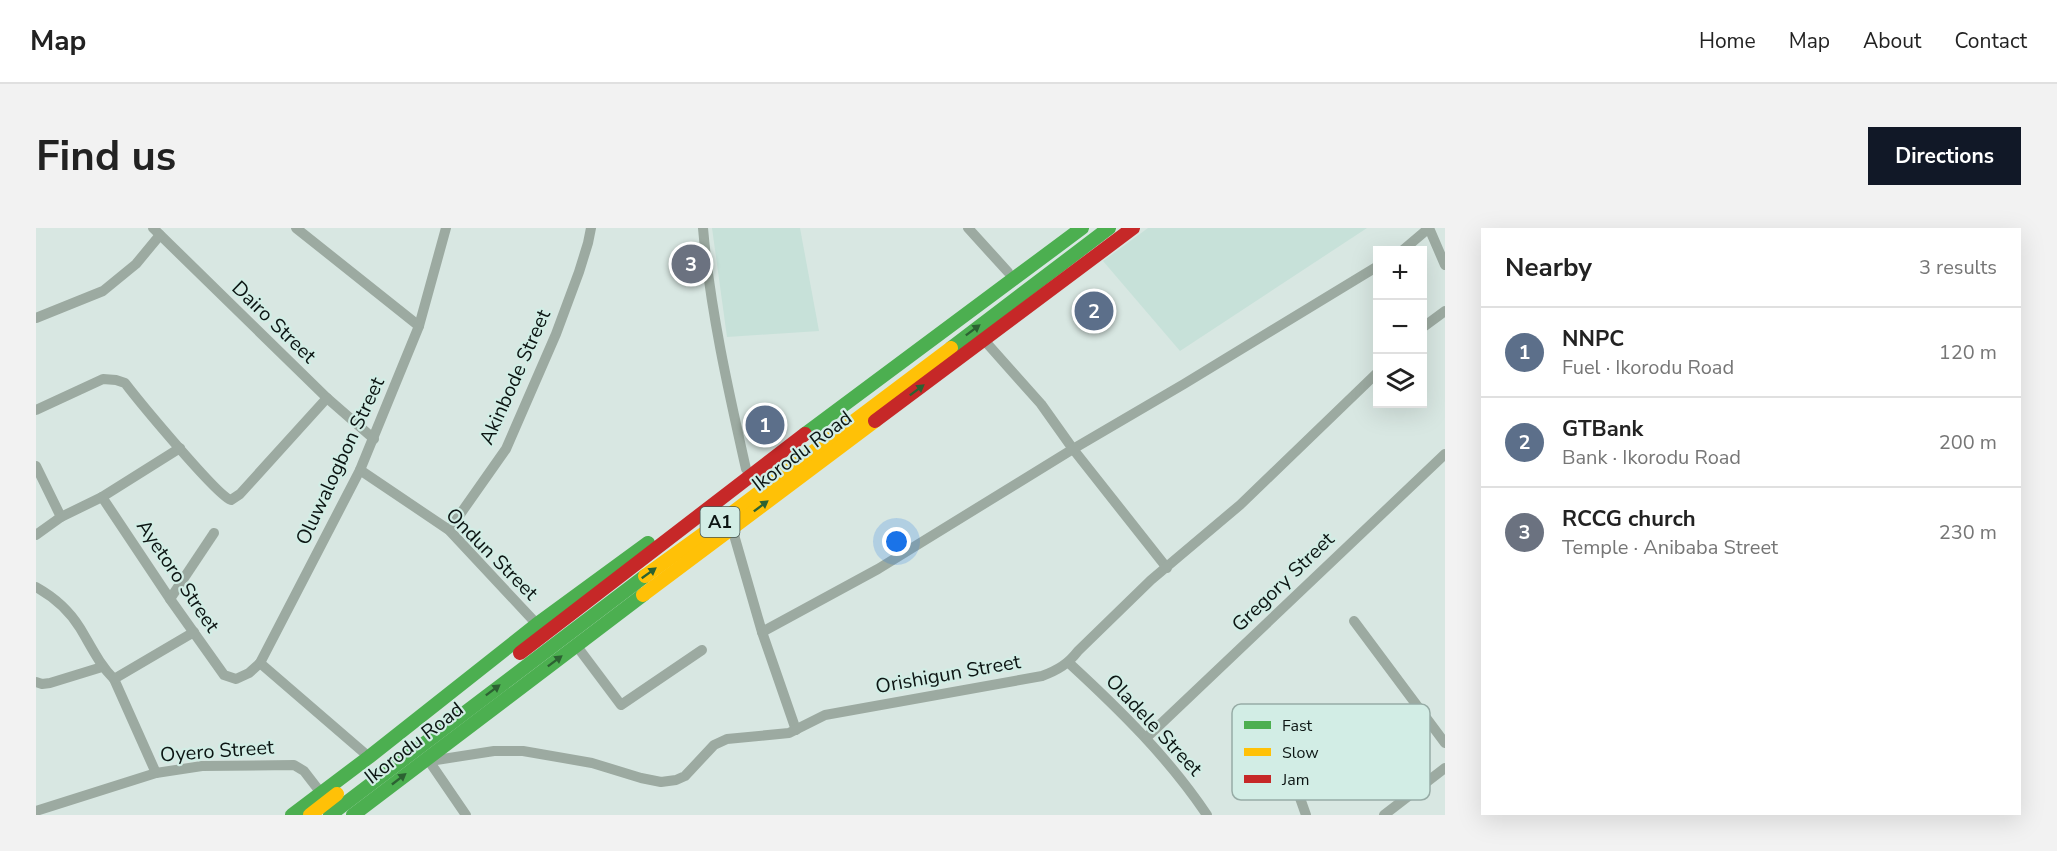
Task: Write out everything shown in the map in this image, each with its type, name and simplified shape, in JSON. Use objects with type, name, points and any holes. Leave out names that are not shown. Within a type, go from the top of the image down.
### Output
[{"type":"main road","name":"Ikorodu Road","points":[[310,815],[787,448],[1068,228]]},
{"type":"main road","name":"Ikorodu Road","points":[[292,815],[536,625],[1017,269],[1082,228]]},
{"type":"main road","name":"Ikorodu Road","points":[[330,815],[595,612],[728,516],[1108,228]]},
{"type":"main road","name":"Ikorodu Road","points":[[353,815],[1133,228]]},
{"type":"street","points":[[296,228],[419,326]]},
{"type":"street","name":"Oluwalogbon Street","points":[[260,663],[374,439],[419,326],[446,228]]},
{"type":"street","name":"Akinbode Street","points":[[448,530],[506,449],[556,334],[579,272],[591,228]]},
{"type":"street","points":[[703,228],[706,268],[746,469]]},
{"type":"street","points":[[968,228],[1017,269]]},
{"type":"street","points":[[1408,246],[1429,228],[1445,265]]},
{"type":"street","points":[[36,318],[103,291],[136,264],[157,231]]},
{"type":"street","name":"Dairo Street","points":[[157,231],[327,398],[374,439]]},
{"type":"street","points":[[762,633],[878,569],[1373,268]]},
{"type":"street","points":[[1427,324],[1445,311]]},
{"type":"street","points":[[984,340],[1041,404],[1073,449],[1167,568]]},
{"type":"street","name":"Orishigun Street","points":[[429,759],[494,751],[523,751],[592,763],[641,778],[668,781],[686,776],[710,748],[719,742],[735,738],[789,733],[825,715],[1042,676],[1069,663],[1126,603],[1240,505],[1373,376]]},
{"type":"street","points":[[36,410],[103,379],[125,383],[222,495],[231,500],[240,494],[327,398]]},
{"type":"street","points":[[36,535],[180,448]]},
{"type":"street","name":"Gregory Street","points":[[1147,737],[1445,454]]},
{"type":"street","points":[[36,466],[61,518]]},
{"type":"street","name":"Ondun Street","points":[[360,470],[448,530],[536,625]]},
{"type":"street","name":"Ayetoro Street","points":[[102,497],[224,675],[236,679],[249,673],[260,663]]},
{"type":"street","points":[[732,528],[762,633],[796,730]]},
{"type":"street","points":[[170,599],[214,533]]},
{"type":"street","points":[[36,586],[61,604],[79,626],[102,667],[114,679],[156,773]]},
{"type":"street","points":[[1354,621],[1416,704]]},
{"type":"street","points":[[114,679],[194,632]]},
{"type":"street","points":[[576,645],[621,705],[702,650]]},
{"type":"street","points":[[260,663],[369,757]]},
{"type":"street","name":"Oladele Street","points":[[1069,663],[1147,737],[1191,790],[1207,815]]},
{"type":"street","points":[[36,681],[42,684],[50,683],[102,667]]},
{"type":"street","points":[[1430,723],[1445,743]]},
{"type":"street","points":[[429,759],[466,815]]},
{"type":"street","name":"Oyero Street","points":[[36,811],[156,773],[202,766],[294,765],[304,771],[321,793]]},
{"type":"street","points":[[1430,780],[1445,768]]},
{"type":"street","points":[[1301,800],[1306,815]]},
{"type":"street","points":[[1384,815],[1403,800]]},
{"type":"shaded area","points":[[712,228],[800,228],[819,331],[727,337]]},
{"type":"shaded area","points":[[1148,228],[1367,228],[1180,351],[1103,261]]},
{"type":"traffic: fast","points":[[805,434],[1082,228]]},
{"type":"traffic: fast","points":[[951,348],[1109,228]]},
{"type":"traffic: fast","points":[[292,815],[536,625],[648,543]]},
{"type":"traffic: fast","points":[[330,815],[645,576]]},
{"type":"traffic: fast","points":[[353,815],[643,595]]},
{"type":"traffic: slow","points":[[645,576],[951,348]]},
{"type":"traffic: slow","points":[[643,595],[875,421]]},
{"type":"traffic: slow","points":[[310,815],[337,794]]},
{"type":"traffic: jam","points":[[875,421],[1133,228]]},
{"type":"traffic: jam","points":[[520,653],[805,434]]},
{"type":"place","name":"RCCG church","points":[[691,264]]},
{"type":"place","name":"GTBank","points":[[1094,311]]},
{"type":"place","name":"NNPC","points":[[765,425]]}]
